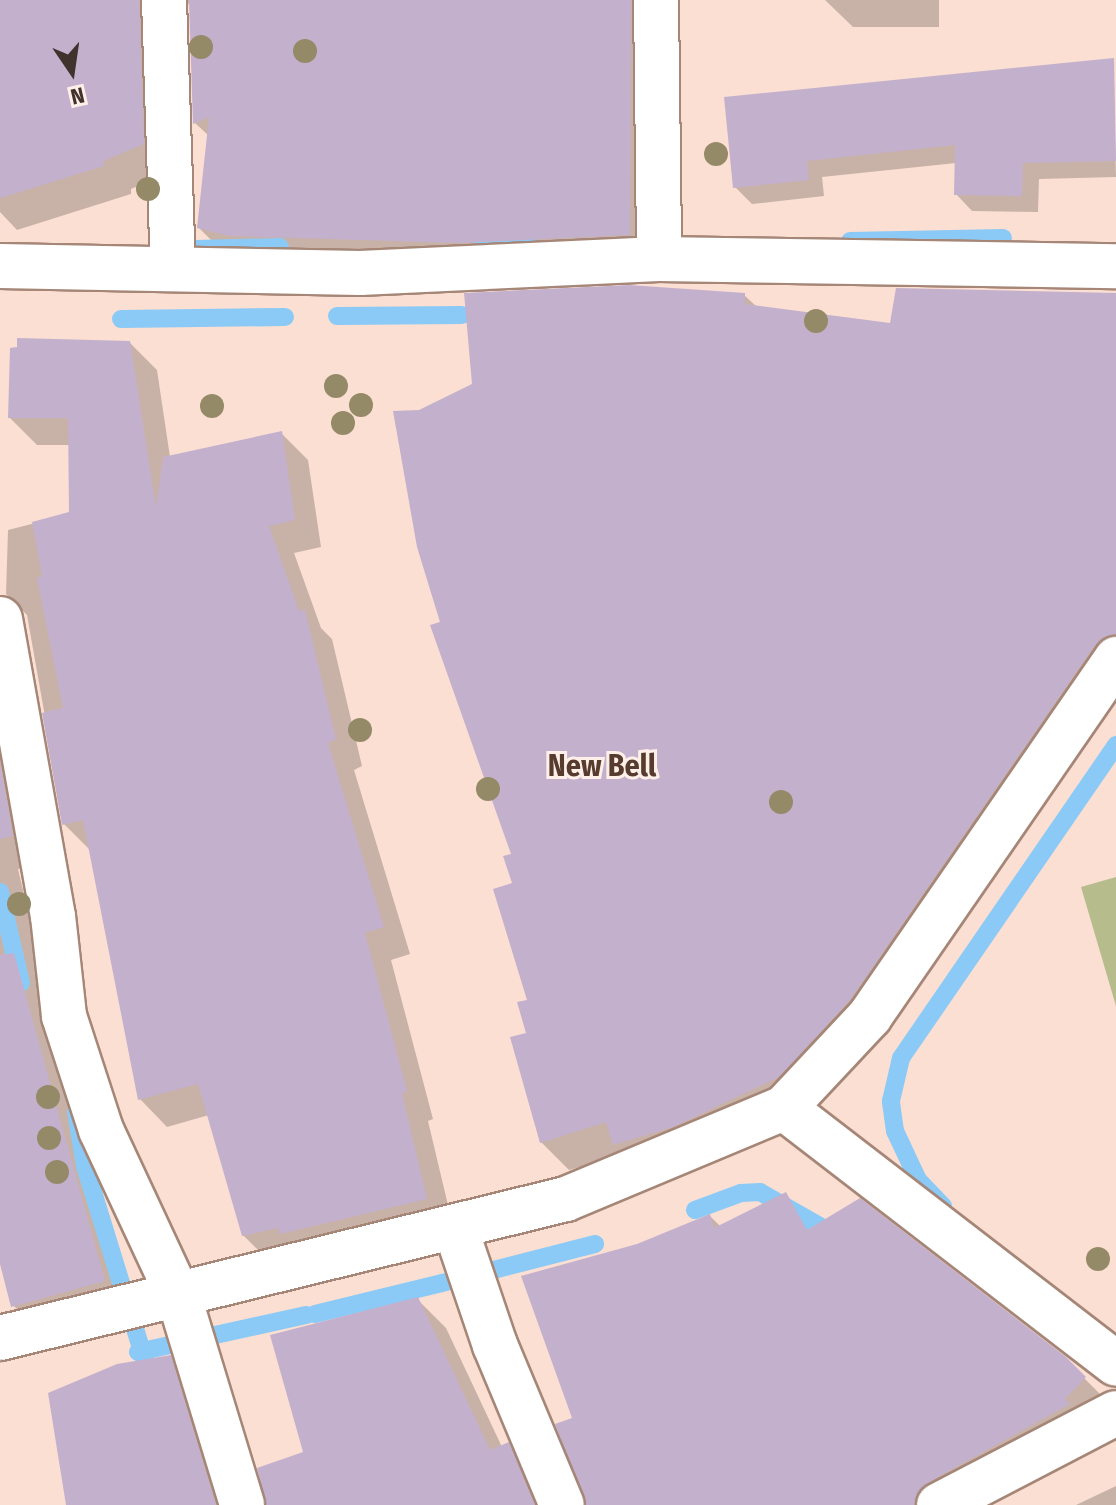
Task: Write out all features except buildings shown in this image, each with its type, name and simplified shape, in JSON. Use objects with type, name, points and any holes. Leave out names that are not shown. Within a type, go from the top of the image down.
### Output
[{"type":"street","points":[[164,0],[173,267]]},
{"type":"street","points":[[656,0],[659,259]]},
{"type":"street","points":[[0,266],[360,273],[659,259],[1116,266]]},
{"type":"street","points":[[0,619],[53,916],[64,1016],[101,1130],[179,1297],[242,1505]]},
{"type":"street","points":[[0,1338],[179,1297],[566,1199],[784,1108],[870,1016],[1116,659]]},
{"type":"street","points":[[784,1108],[1116,1364]]},
{"type":"street","points":[[455,1227],[500,1360],[562,1505]]},
{"type":"street","points":[[939,1505],[1116,1413]]},
{"type":"green space","points":[[1116,877],[1116,1006],[1081,887]]},
{"type":"waterway","points":[[850,241],[1003,238]]},
{"type":"waterway","points":[[482,245],[528,244]]},
{"type":"waterway","points":[[195,249],[280,247]]},
{"type":"waterway","points":[[337,316],[462,315]]},
{"type":"waterway","points":[[121,319],[285,317]]},
{"type":"waterway","points":[[943,1206],[918,1180],[895,1131],[891,1101],[901,1058],[1116,745]]},
{"type":"waterway","points":[[0,892],[21,983]]},
{"type":"waterway","points":[[76,1112],[85,1166],[151,1380]]},
{"type":"waterway","points":[[695,1210],[741,1193],[760,1192],[839,1237]]},
{"type":"waterway","points":[[474,1275],[595,1244]]},
{"type":"waterway","points":[[315,1314],[446,1282]]},
{"type":"waterway","points":[[138,1352],[306,1315]]},
{"type":"district","name":"New Bell","points":[[602,766]]}]
